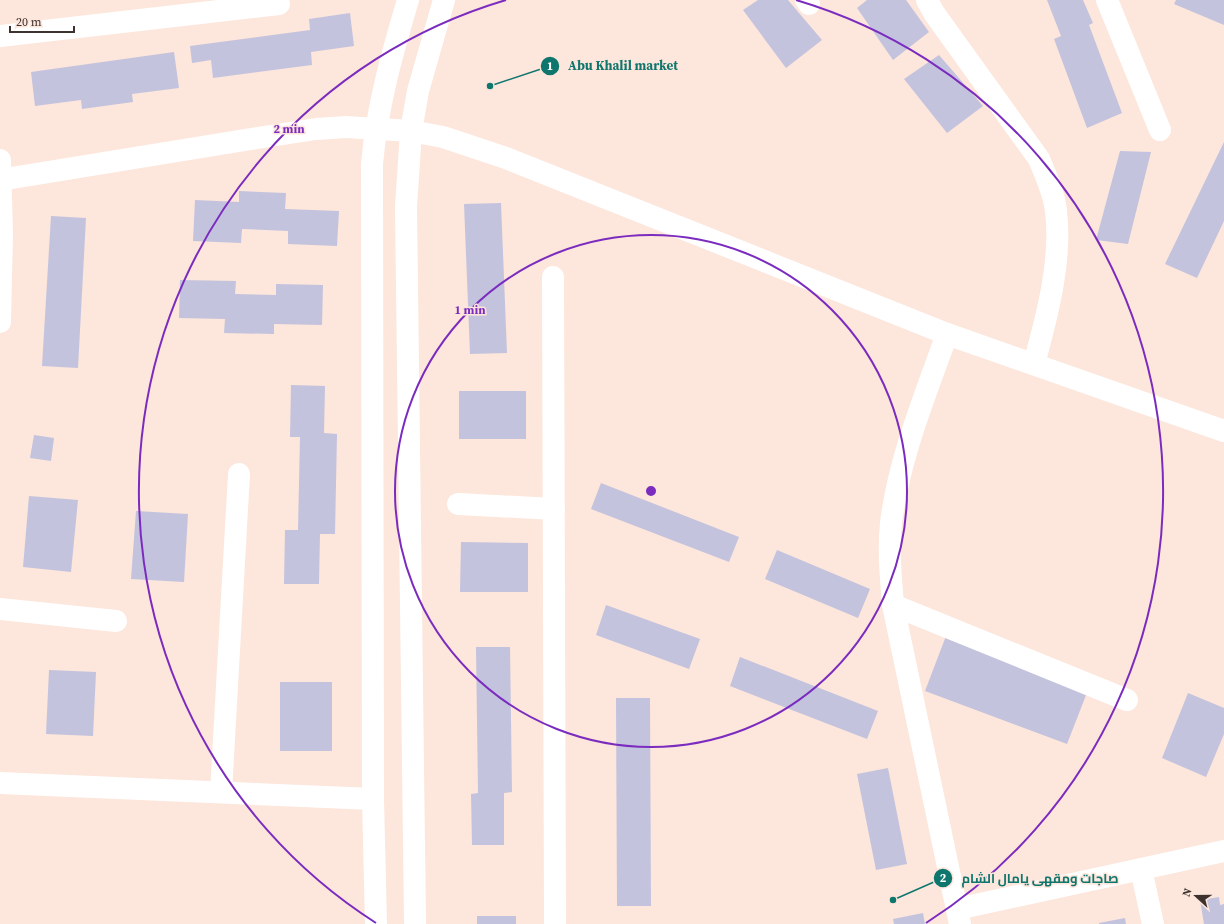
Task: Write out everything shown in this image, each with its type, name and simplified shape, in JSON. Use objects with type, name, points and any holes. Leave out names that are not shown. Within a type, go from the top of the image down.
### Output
[{"type":"street","points":[[376,924],[373,799],[372,164],[376,127],[384,84],[408,0]]},
{"type":"street","points":[[415,924],[406,207],[411,131],[420,83],[444,0]]},
{"type":"street","points":[[927,0],[934,13],[1039,159],[1050,184],[1056,210],[1058,237],[1050,296],[1034,364]]},
{"type":"street","points":[[1107,0],[1160,130]]},
{"type":"street","points":[[0,36],[279,4]]},
{"type":"street","points":[[0,322],[1,173],[316,129],[376,127],[411,131],[443,137],[500,156],[947,334],[1224,431]]},
{"type":"street","points":[[553,277],[555,924]]},
{"type":"street","points":[[947,334],[915,424],[896,492],[891,524],[889,556],[893,605],[958,917],[1142,869],[1224,851]]},
{"type":"street","points":[[221,792],[238,474]]},
{"type":"street","points":[[458,504],[554,509]]},
{"type":"street","points":[[893,605],[1126,700]]},
{"type":"street","points":[[0,609],[116,621]]},
{"type":"street","points":[[0,783],[373,799]]},
{"type":"street","points":[[1142,869],[1152,924]]},
{"type":"building","points":[[758,0],[788,0],[822,40],[786,68],[743,10]]},
{"type":"building","points":[[867,0],[906,0],[929,32],[893,60],[857,8]]},
{"type":"building","points":[[1047,0],[1083,0],[1093,23],[1089,25],[1122,113],[1087,128],[1054,39],[1061,36]]},
{"type":"building","points":[[1176,0],[1224,0],[1224,25],[1174,4]]},
{"type":"building","points":[[350,13],[354,46],[311,52],[312,65],[213,78],[211,60],[192,63],[190,46],[310,30],[309,19]]},
{"type":"building","points":[[174,52],[179,88],[132,94],[133,102],[82,109],[81,100],[35,106],[31,72]]},
{"type":"building","points":[[939,55],[983,106],[947,133],[904,79]]},
{"type":"building","points":[[1224,142],[1224,221],[1197,278],[1165,264]]},
{"type":"building","points":[[1120,151],[1151,152],[1128,244],[1096,240]]},
{"type":"building","points":[[239,191],[286,193],[285,209],[339,211],[337,246],[288,244],[288,231],[242,229],[241,243],[193,241],[195,200],[239,202]]},
{"type":"building","points":[[501,203],[507,353],[470,354],[464,204]]},
{"type":"building","points":[[51,216],[86,218],[78,368],[42,366]]},
{"type":"building","points":[[180,280],[236,281],[235,294],[276,295],[276,284],[323,285],[322,325],[274,324],[274,334],[224,333],[225,319],[179,318]]},
{"type":"building","points":[[291,385],[325,386],[324,433],[337,434],[335,534],[320,534],[319,584],[284,584],[285,530],[298,530],[300,437],[290,437]]},
{"type":"building","points":[[459,391],[526,391],[526,439],[459,439]]},
{"type":"building","points":[[34,435],[54,438],[51,461],[30,458]]},
{"type":"building","points":[[601,483],[739,537],[729,562],[591,509]]},
{"type":"building","points":[[29,496],[78,500],[71,572],[23,567]]},
{"type":"building","points":[[136,511],[188,514],[184,582],[131,579]]},
{"type":"building","points":[[461,542],[528,543],[528,592],[460,592]]},
{"type":"building","points":[[777,550],[870,589],[858,618],[765,579]]},
{"type":"building","points":[[606,605],[700,639],[689,669],[596,635]]},
{"type":"building","points":[[946,636],[1088,690],[1067,744],[925,691]]},
{"type":"building","points":[[476,647],[510,647],[512,792],[504,793],[504,845],[472,845],[471,794],[478,793]]},
{"type":"building","points":[[740,657],[878,711],[867,739],[730,686]]},
{"type":"building","points":[[49,670],[96,672],[93,736],[46,734]]},
{"type":"building","points":[[280,682],[332,682],[332,751],[280,751]]},
{"type":"building","points":[[1188,693],[1224,708],[1224,734],[1206,777],[1162,758]]},
{"type":"building","points":[[616,698],[650,698],[651,906],[617,906]]},
{"type":"building","points":[[888,768],[907,864],[876,870],[857,774]]},
{"type":"building","points":[[1219,897],[1220,905],[1224,904],[1224,924],[1204,924],[1200,900]]},
{"type":"building","points":[[923,913],[925,924],[894,924],[893,919]]},
{"type":"building","points":[[477,916],[516,916],[516,924],[477,924]]},
{"type":"building","points":[[1125,918],[1126,924],[1099,924],[1099,923]]},
{"type":"place","name":"Abu Khalil market","points":[[490,86]]},
{"type":"place","name":"صاجات ومقهى يامال الشام","points":[[893,900]]}]
